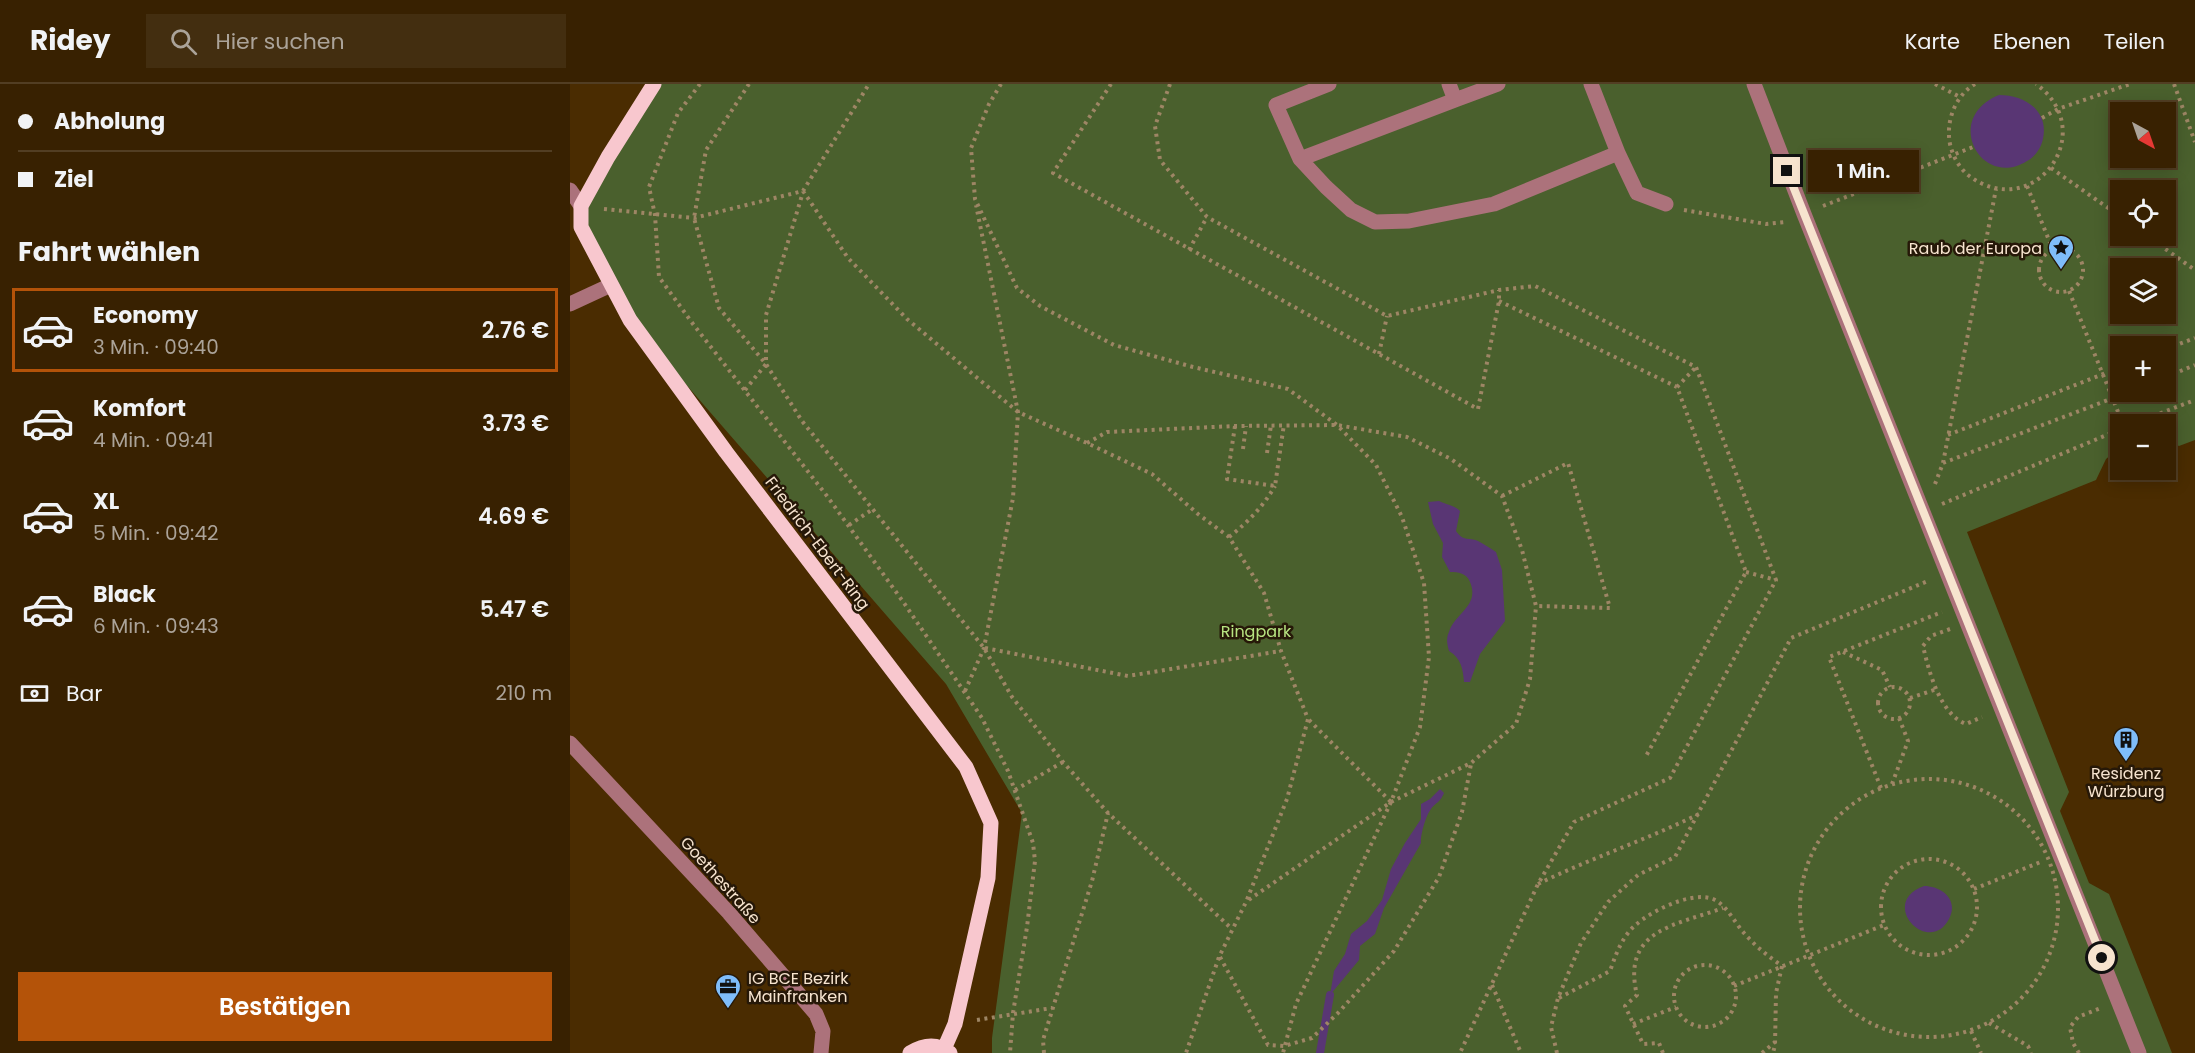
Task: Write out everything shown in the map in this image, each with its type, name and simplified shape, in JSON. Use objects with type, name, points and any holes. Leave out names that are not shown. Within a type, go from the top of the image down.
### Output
[{"type":"main road","points":[[581,206],[608,157],[654,84]]},
{"type":"main road","name":"Friedrich-Ebert-Ring","points":[[581,206],[581,227],[630,320],[726,452],[966,767],[991,823],[988,878],[947,1051],[924,1046],[910,1053]]},
{"type":"street","points":[[1329,84],[1276,105],[1300,159],[1351,210],[1375,222],[1409,221],[1494,204],[1618,153]]},
{"type":"street","points":[[1449,84],[1455,100]]},
{"type":"street","points":[[1300,159],[1498,84]]},
{"type":"street","points":[[1591,84],[1618,153],[1637,193],[1666,204]]},
{"type":"street","points":[[1754,84],[2003,709],[2055,856],[2139,1053]]},
{"type":"street","points":[[570,190],[581,206]]},
{"type":"street","points":[[570,304],[612,285]]},
{"type":"street","name":"Goethestraße","points":[[570,743],[729,913],[816,1014],[823,1031],[821,1053]]},
{"type":"path","points":[[700,84],[678,113],[649,187],[655,215],[659,277],[849,526],[965,691],[982,718],[1008,771],[1033,843],[1035,861],[1013,1013],[1010,1053]]},
{"type":"path","points":[[749,84],[706,150],[694,218],[719,308],[766,364],[802,421],[984,648],[1012,697],[1063,762],[1108,813],[1232,928]]},
{"type":"path","points":[[745,391],[766,364],[766,315],[803,191],[869,84]]},
{"type":"path","points":[[965,691],[984,648],[1013,498],[1018,412],[975,199],[971,148],[989,104],[1001,84]]},
{"type":"path","points":[[1111,84],[1053,173],[1478,409],[1499,301],[1499,290]]},
{"type":"path","points":[[1170,84],[1155,126],[1160,160],[1207,217],[1387,316],[1499,290],[1535,286],[1696,367],[1776,580],[1670,778],[1574,822],[1538,884],[1460,1053]]},
{"type":"path","points":[[1935,84],[1960,97]]},
{"type":"path","points":[[1975,84],[1960,97],[1951,115],[1948,136],[1953,156],[1963,171],[1978,183],[1996,189],[2011,190],[2027,186],[2040,178],[2051,168],[2061,150],[2063,130],[2058,109],[2048,93],[2036,84]]},
{"type":"path","points":[[2042,118],[2058,109],[2130,84]]},
{"type":"path","points":[[2174,84],[2195,141]]},
{"type":"path","points":[[1666,204],[1692,213],[1766,224],[1783,223],[1973,147]]},
{"type":"path","points":[[2051,168],[2110,209]]},
{"type":"path","points":[[2027,186],[2053,250]]},
{"type":"path","points":[[1924,512],[1943,463],[1996,189]]},
{"type":"path","points":[[581,206],[694,218],[803,191]]},
{"type":"path","points":[[803,191],[848,258],[907,319],[1018,412],[1152,474],[1229,537],[1264,593],[1281,651],[1308,719],[1391,802]]},
{"type":"path","points":[[975,199],[1017,288],[1040,306],[1114,345],[1193,367],[1288,389],[1337,424],[1376,465],[1402,518],[1424,583],[1429,657],[1420,727],[1391,802],[1296,1004],[1283,1053]]},
{"type":"path","points":[[1190,250],[1207,217]]},
{"type":"path","points":[[2161,246],[2195,270]]},
{"type":"path","points":[[2053,250],[2070,250],[2082,262],[2084,271],[2082,280],[2069,291],[2052,290],[2041,278],[2039,270],[2041,261],[2053,250]]},
{"type":"path","points":[[2069,291],[2110,393]]},
{"type":"path","points":[[1499,301],[1677,387],[1746,572],[1645,758]]},
{"type":"path","points":[[1379,354],[1387,316]]},
{"type":"path","points":[[2176,345],[2195,338]]},
{"type":"path","points":[[2176,373],[2195,365]]},
{"type":"path","points":[[1677,387],[1696,367]]},
{"type":"path","points":[[1948,435],[2110,371]]},
{"type":"path","points":[[1943,463],[2110,399]]},
{"type":"path","points":[[2158,414],[2195,400]]},
{"type":"path","points":[[1087,443],[1107,432],[1284,424],[1337,424],[1407,437],[1451,459],[1502,496],[1522,550],[1536,606],[1530,679],[1516,724],[1472,763],[1391,802],[1246,902]]},
{"type":"path","points":[[1229,537],[1264,505],[1275,486],[1284,424]]},
{"type":"path","points":[[1267,453],[1271,425]]},
{"type":"path","points":[[1235,426],[1227,479],[1275,486]]},
{"type":"path","points":[[1243,449],[1246,426]]},
{"type":"path","points":[[1924,512],[2110,434]]},
{"type":"path","points":[[1502,496],[1568,463],[1610,608],[1536,606]]},
{"type":"path","points":[[849,526],[873,509]]},
{"type":"path","points":[[1746,572],[1776,580]]},
{"type":"path","points":[[1557,1053],[1551,1027],[1558,998],[1581,943],[1608,902],[1638,875],[1675,856],[1791,638],[1948,573]]},
{"type":"path","points":[[1881,788],[1829,657],[1961,605]]},
{"type":"path","points":[[1968,621],[1931,636],[1923,646],[1937,689],[1955,720],[1966,724],[2003,709]]},
{"type":"path","points":[[984,648],[1128,676],[1281,651]]},
{"type":"path","points":[[1843,652],[1882,670],[1890,687]]},
{"type":"path","points":[[1890,687],[1904,690],[1910,698],[1909,708],[1899,718],[1884,716],[1879,707],[1881,693],[1890,687]]},
{"type":"path","points":[[1910,698],[1937,689]]},
{"type":"path","points":[[1892,784],[1908,741],[1899,718]]},
{"type":"path","points":[[1186,1053],[1220,957],[1246,902],[1287,799],[1308,719]]},
{"type":"path","points":[[1015,790],[1063,762]]},
{"type":"path","points":[[1220,957],[1268,1045],[1284,1046],[1312,1038],[1394,951],[1439,877],[1462,812],[1472,763]]},
{"type":"path","points":[[1923,779],[1954,781],[1984,791],[2011,807],[2055,856],[2058,920],[2051,952],[2037,980],[2016,1005],[1989,1023],[1971,1031],[1932,1038],[1893,1033],[1857,1016],[1827,989],[1808,955],[1800,915],[1804,876],[1820,839],[1846,808],[1892,784],[1923,779]]},
{"type":"path","points":[[1044,1053],[1043,1040],[1092,881],[1108,813]]},
{"type":"path","points":[[1538,884],[1575,866],[1662,832],[1699,813]]},
{"type":"path","points":[[1974,890],[2055,856]]},
{"type":"path","points":[[1926,859],[1941,860],[1966,876],[1974,890],[1977,906],[1974,922],[1966,937],[1954,948],[1938,954],[1922,955],[1906,950],[1893,940],[1884,925],[1881,910],[1882,895],[1888,882],[1898,870],[1911,862],[1926,859]]},
{"type":"path","points":[[1558,998],[1610,971],[1617,951],[1629,931],[1649,914],[1693,896],[1713,900],[1724,908],[1749,939],[1782,966]]},
{"type":"path","points":[[1663,1053],[1659,1043],[1643,1044],[1625,1006],[1637,994],[1633,979],[1635,964],[1646,940],[1657,932],[1724,908]]},
{"type":"path","points":[[1734,986],[1884,925]]},
{"type":"path","points":[[1699,966],[1720,969],[1729,976],[1734,986],[1735,1005],[1724,1021],[1716,1026],[1696,1026],[1687,1022],[1676,1007],[1674,996],[1676,986],[1681,976],[1689,969],[1699,966]]},
{"type":"path","points":[[1773,1053],[1776,993],[1782,966]]},
{"type":"path","points":[[1492,984],[1521,1053]]},
{"type":"path","points":[[2079,1053],[2073,1043],[2070,1027],[2078,1017],[2118,1000]]},
{"type":"path","points":[[1634,1024],[1676,1007]]},
{"type":"path","points":[[955,1024],[1052,1008]]},
{"type":"path","points":[[1989,1023],[2028,1046],[2031,1053]]},
{"type":"path","points":[[1971,1031],[1981,1053]]},
{"type":"path","points":[[1762,1053],[1775,1042]]},
{"type":"green space","name":"Ringpark","points":[[659,84],[2195,84],[2195,440],[2179,446],[2176,445],[2176,414],[2110,414],[2110,456],[2096,480],[1967,532],[2069,792],[2060,811],[2089,883],[2109,894],[2172,1053],[992,1053],[992,1038],[1022,813],[946,684],[657,351],[602,280],[583,209]]},
{"type":"shaded area","points":[[1999,95],[2017,98],[2033,106],[2042,120],[2044,129],[2042,142],[2035,155],[2027,161],[2010,167],[1995,166],[1983,159],[1974,147],[1971,134],[1973,119],[1982,106]]},
{"type":"shaded area","points":[[1439,501],[1460,511],[1456,531],[1464,538],[1478,541],[1496,552],[1502,570],[1505,621],[1480,654],[1470,682],[1464,682],[1461,664],[1449,651],[1447,639],[1452,625],[1469,603],[1472,590],[1467,577],[1450,572],[1442,557],[1443,543],[1433,524],[1428,502]]},
{"type":"shaded area","points":[[1440,789],[1444,793],[1429,812],[1422,831],[1421,843],[1384,908],[1375,934],[1360,946],[1359,960],[1330,995],[1334,971],[1345,954],[1351,934],[1367,921],[1382,900],[1391,869],[1421,819],[1421,804]]},
{"type":"shaded area","points":[[1924,886],[1942,891],[1947,895],[1952,906],[1949,919],[1940,929],[1930,932],[1920,930],[1911,923],[1906,914],[1905,904],[1911,894]]},
{"type":"waterway","points":[[1320,1053],[1330,995]]},
{"type":"place","name":"Raub der Europa","points":[[2061,271]]},
{"type":"place","name":"Residenz Würzburg","points":[[2126,763]]},
{"type":"place","name":"IG BCE Bezirk Mainfranken","points":[[728,1010]]},
{"type":"route","points":[[1787,171],[2102,958]]}]
